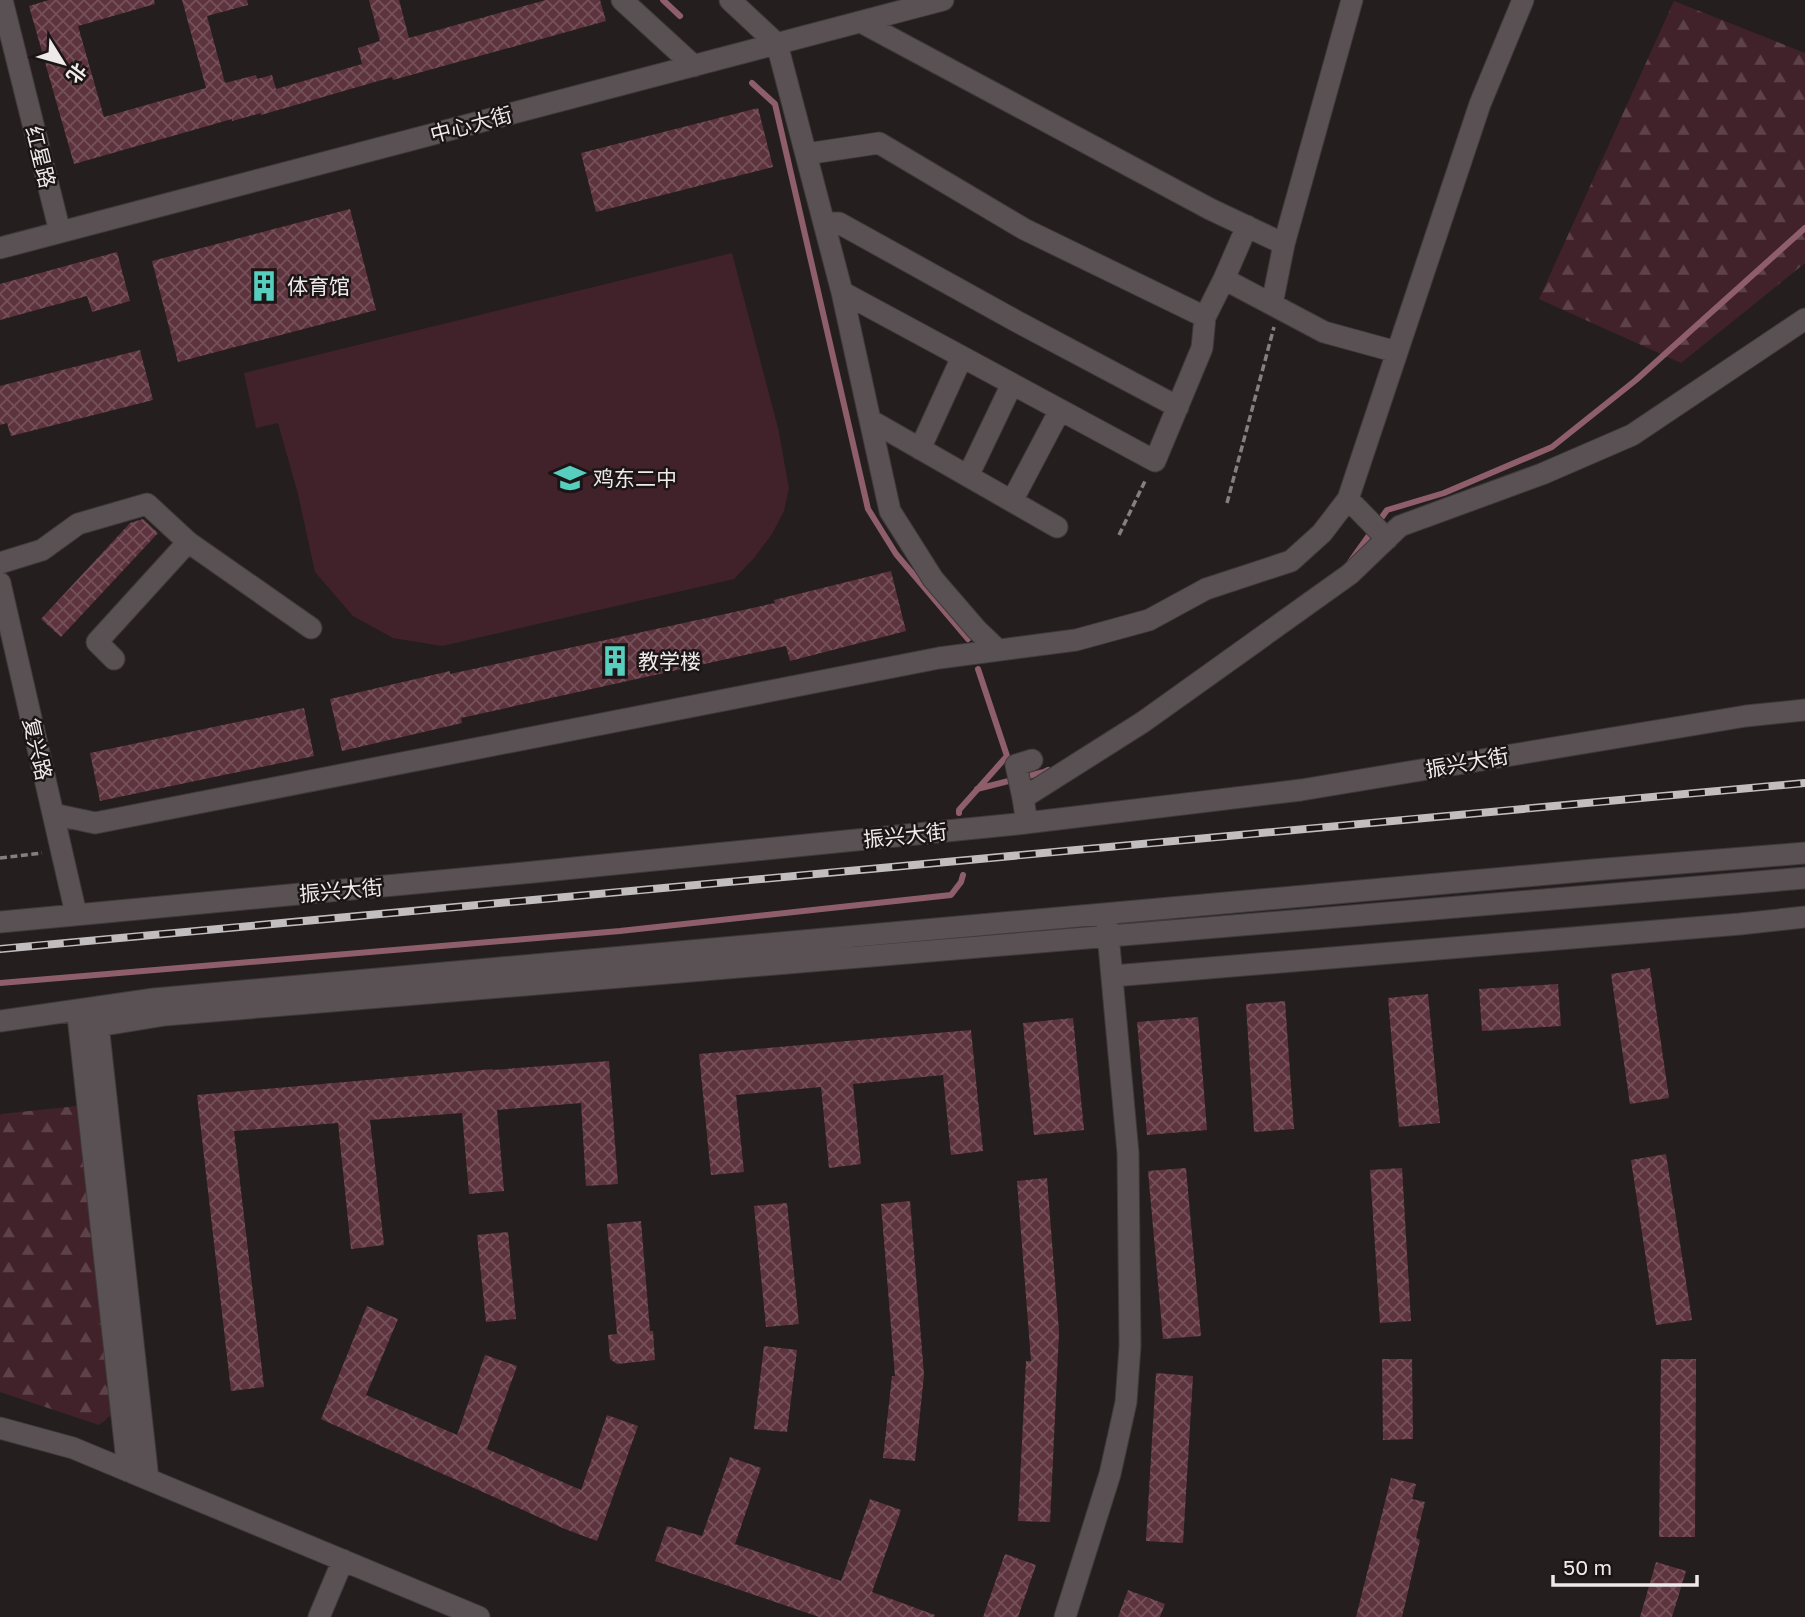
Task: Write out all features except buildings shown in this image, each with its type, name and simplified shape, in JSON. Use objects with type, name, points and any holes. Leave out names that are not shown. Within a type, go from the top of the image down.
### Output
[{"type":"street","name":"红星路","points":[[2,0],[60,232]]},
{"type":"street","points":[[622,0],[694,66]]},
{"type":"street","points":[[730,0],[777,44],[842,292],[890,511],[933,579],[998,650]]},
{"type":"street","name":"中心大街","points":[[0,248],[943,0]]},
{"type":"street","points":[[1275,306],[1284,244],[1352,0]]},
{"type":"street","points":[[53,814],[95,823],[939,658],[1076,640],[1149,620],[1206,589],[1291,561],[1322,533],[1348,499],[1480,104],[1523,0]]},
{"type":"street","points":[[861,22],[1210,209],[1284,244]]},
{"type":"street","points":[[806,154],[879,144],[1024,229],[1205,317]]},
{"type":"street","points":[[824,223],[839,223],[1178,407]]},
{"type":"street","points":[[842,292],[1155,461],[1202,348],[1205,317],[1247,226]]},
{"type":"street","points":[[1224,279],[1324,332],[1397,352]]},
{"type":"street","points":[[1023,798],[1143,722],[1350,574],[1400,526],[1542,474],[1632,435],[1805,319]]},
{"type":"street","points":[[920,449],[962,357]]},
{"type":"street","points":[[968,476],[1012,384]]},
{"type":"street","points":[[1012,501],[1060,410]]},
{"type":"street","points":[[870,420],[1057,527]]},
{"type":"street","points":[[1348,499],[1387,538]]},
{"type":"street","points":[[0,563],[42,550],[78,524],[147,504],[188,542],[311,628]]},
{"type":"street","points":[[114,659],[97,642],[188,542]]},
{"type":"street","name":"复兴路","points":[[0,583],[76,914]]},
{"type":"street","name":"振兴大街","points":[[0,922],[1027,823],[1301,790],[1746,716],[1805,710]]},
{"type":"street","points":[[1027,823],[1016,765],[1032,760]]},
{"type":"street","points":[[85,1015],[154,999],[1805,853]]},
{"type":"street","points":[[0,1021],[85,1015],[165,1015],[1805,878]]},
{"type":"street","points":[[1065,1617],[1110,1474],[1126,1402],[1129,1368],[1128,1153],[1105,914]]},
{"type":"street","points":[[1113,976],[1726,926],[1805,917]]},
{"type":"street","points":[[85,1015],[138,1475]]},
{"type":"street","points":[[0,1428],[73,1448],[479,1617]]},
{"type":"street","points":[[319,1617],[343,1560]]},
{"type":"path","points":[[1227,503],[1275,306]]},
{"type":"path","points":[[1119,535],[1155,461]]},
{"type":"path","points":[[0,858],[61,850]]},
{"type":"green space","points":[[1674,1],[1805,53],[1805,263],[1681,363],[1539,299]]},
{"type":"green space","points":[[732,253],[778,428],[789,488],[784,511],[772,534],[734,579],[442,646],[393,638],[353,616],[315,572],[298,494],[278,423],[256,428],[244,373]]},
{"type":"green space","points":[[77,1106],[111,1415],[99,1425],[0,1392],[0,1116]]},
{"type":"waterway","points":[[663,0],[680,16]]},
{"type":"waterway","points":[[752,83],[775,104],[868,509],[896,554],[968,639]]},
{"type":"waterway","points":[[1350,562],[1387,510],[1444,493],[1552,447],[1636,380],[1805,228]]},
{"type":"waterway","points":[[959,813],[1007,756],[978,669]]},
{"type":"waterway","points":[[977,789],[1048,770]]},
{"type":"waterway","points":[[0,983],[620,931],[951,895],[963,875]]},
{"type":"railway","points":[[0,949],[1805,783]]},
{"type":"place","name":"体育馆","points":[[264,286]]},
{"type":"place","name":"鸡东二中","points":[[570,478]]},
{"type":"place","name":"教学楼","points":[[615,661]]}]
